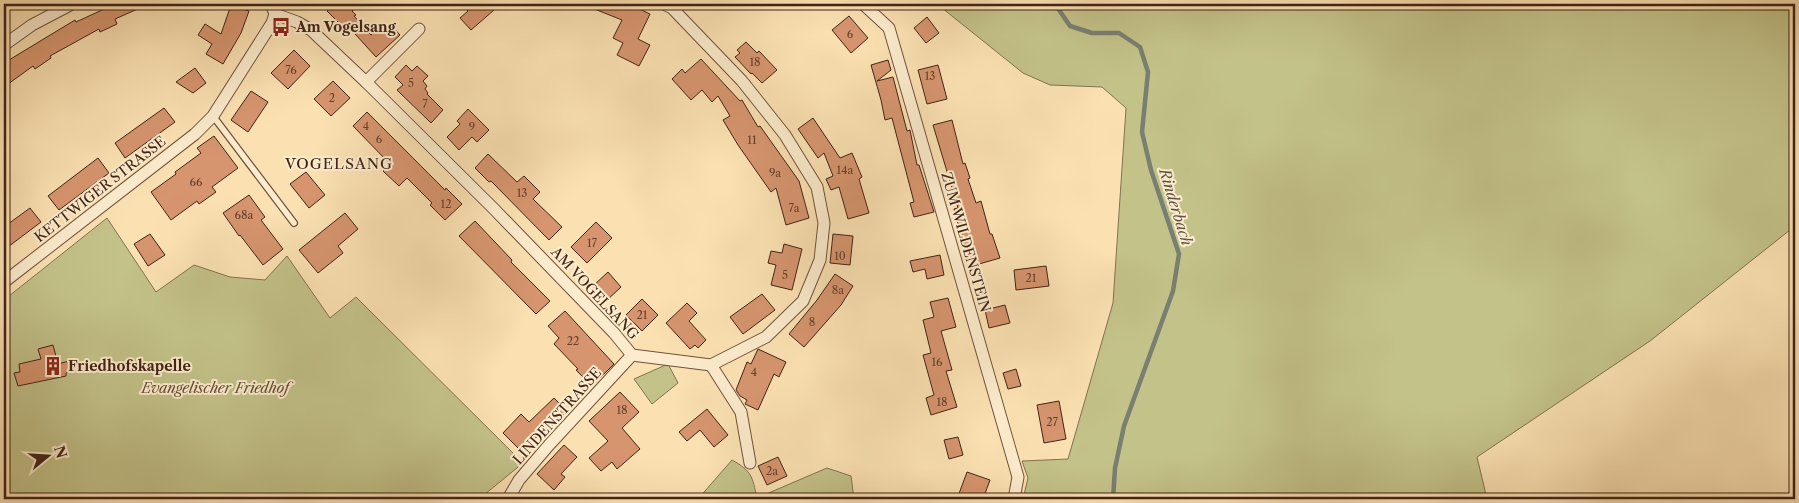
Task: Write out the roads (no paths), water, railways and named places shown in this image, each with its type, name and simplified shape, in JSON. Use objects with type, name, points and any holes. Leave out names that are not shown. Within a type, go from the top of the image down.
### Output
[{"type":"street","points":[[4,45],[32,25],[72,4]]},
{"type":"street","points":[[632,355],[711,365],[766,338],[804,301],[820,260],[824,222],[817,187],[785,135],[742,80],[672,8],[664,4]]},
{"type":"street","name":"ZUM WILDENSTEIN","points":[[863,4],[889,28],[1018,477],[1014,499]]},
{"type":"street","name":"AM VOGELSANG","points":[[273,9],[312,30],[366,82],[494,209],[614,333],[632,355]]},
{"type":"street","name":"KETTWIGER STRASSE","points":[[4,282],[195,134],[213,116],[272,23],[273,9]]},
{"type":"street","points":[[366,82],[419,29]]},
{"type":"street","name":"LINDENSTRASSE","points":[[508,499],[520,480],[549,445],[632,355]]},
{"type":"street","points":[[711,365],[742,412],[750,463]]},
{"type":"lane","points":[[213,116],[294,223]]},
{"type":"waterway","name":"Rinderbach","points":[[1055,4],[1070,26],[1092,33],[1119,33],[1140,47],[1148,72],[1142,132],[1151,170],[1179,254],[1173,291],[1124,426],[1115,468],[1113,499]]},
{"type":"place","name":"Am Vogelsang","points":[[281,27]]},
{"type":"place","name":"Friedhofskapelle","points":[[53,366]]},
{"type":"district","name":"VOGELSANG","points":[[339,163]]},
{"type":"park label","name":"Evangelischer Friedhof","points":[[215,388]]}]
